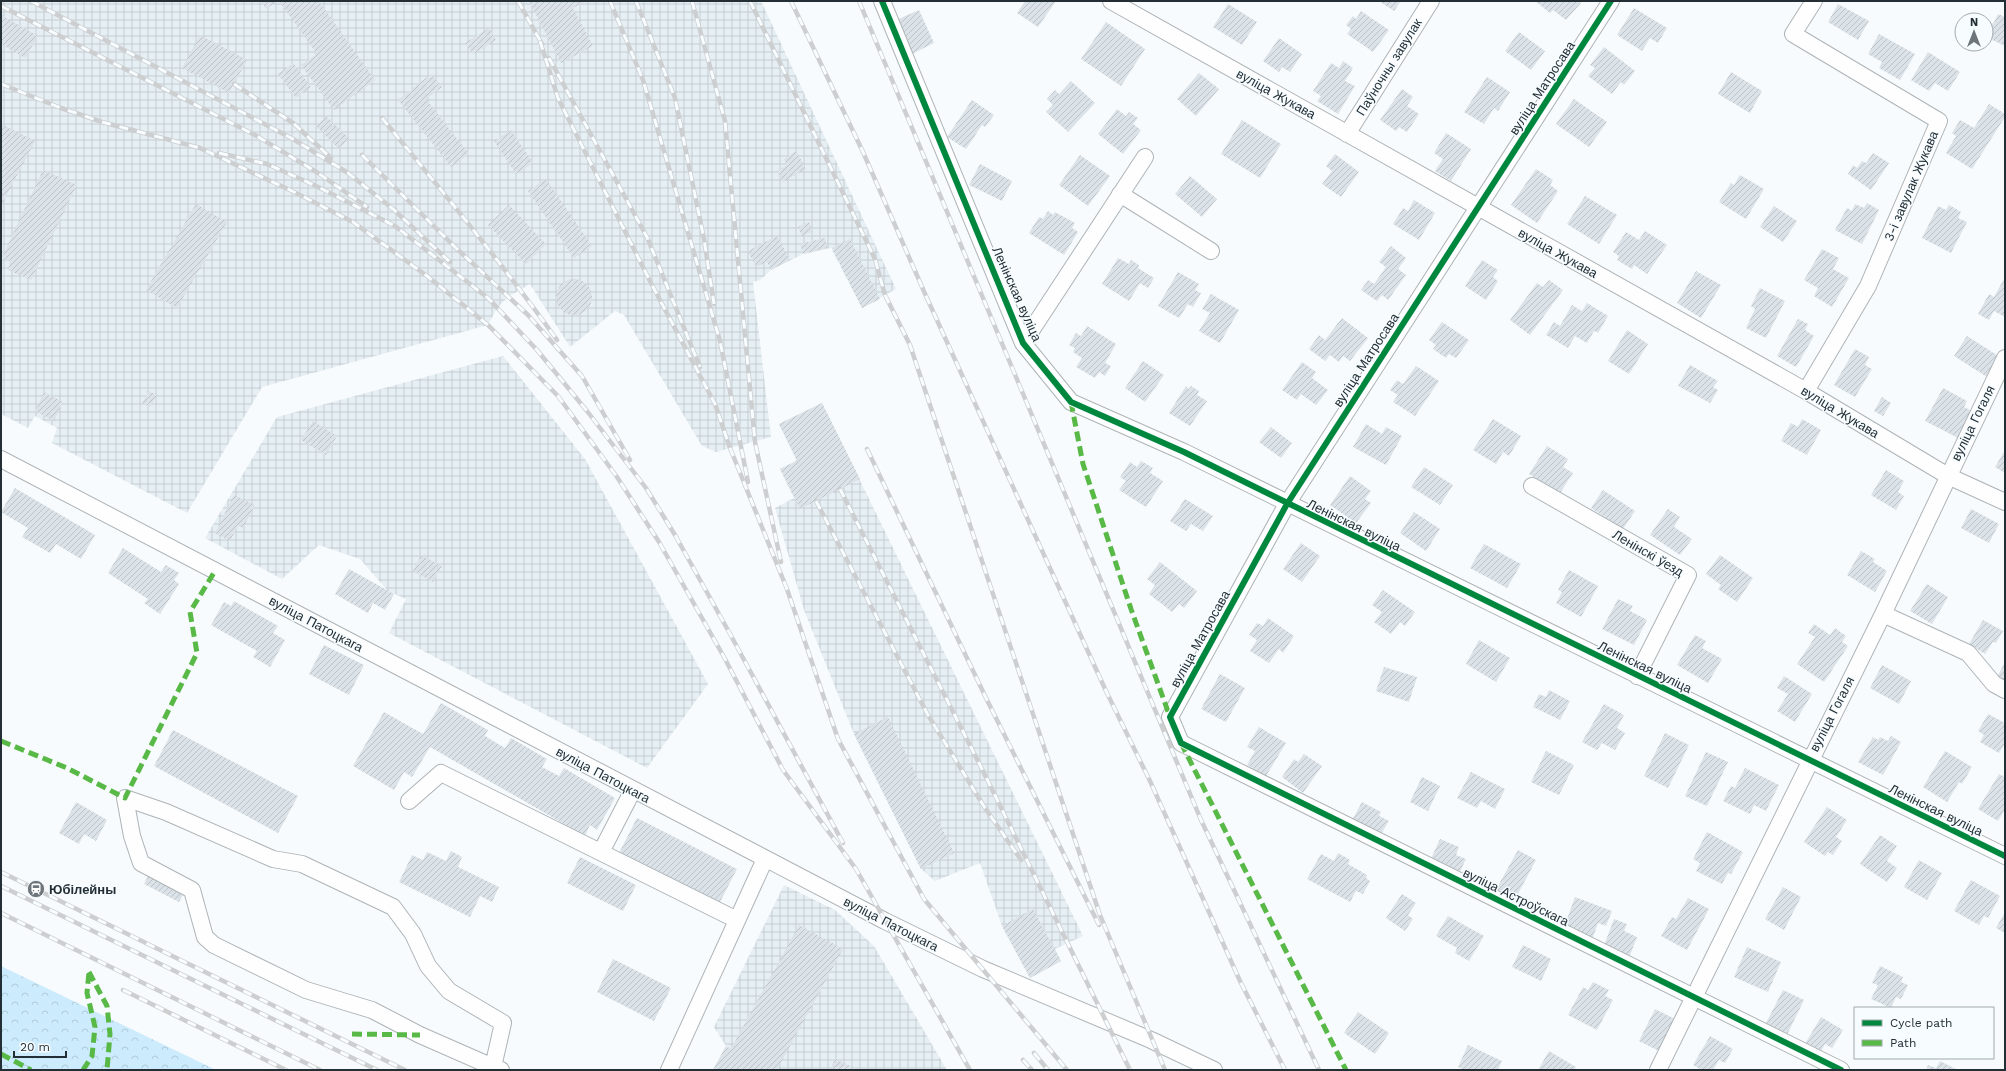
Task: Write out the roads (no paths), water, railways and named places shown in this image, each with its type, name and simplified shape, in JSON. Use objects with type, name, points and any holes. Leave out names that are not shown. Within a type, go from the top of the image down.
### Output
[{"type":"street","name":"Ленінская вуліца","points":[[882,1],[1023,343],[1070,402],[1184,452],[2005,856]]},
{"type":"street","name":"вуліца Жукава","points":[[1111,1],[1806,391],[1948,476],[2005,502]]},
{"type":"street","name":"Паўночны завулак","points":[[1347,134],[1431,1]]},
{"type":"street","name":"вуліца Матросава","points":[[1181,743],[1170,717],[1287,504],[1611,1]]},
{"type":"street","name":"3-і завулак Жукава","points":[[1806,391],[1868,286],[1939,121],[1793,34],[1814,1]]},
{"type":"street","points":[[1023,343],[1145,158]]},
{"type":"street","points":[[1120,194],[1211,251]]},
{"type":"street","name":"вуліца Гогаля","points":[[1658,1070],[1809,759],[1883,614],[2005,358]]},
{"type":"street","name":"вуліца Патоцкага","points":[[1,460],[885,921],[983,969],[1151,1040],[1214,1070]]},
{"type":"street","name":"Ленінскі ўезд","points":[[1532,486],[1688,575],[1637,676]]},
{"type":"street","points":[[1883,614],[1968,653],[1994,684],[2005,690]]},
{"type":"street","name":"вуліца Астроўскага","points":[[1181,743],[1841,1070]]},
{"type":"street","points":[[409,801],[441,773],[737,920]]},
{"type":"street","points":[[601,852],[633,790]]},
{"type":"street","points":[[125,798],[166,812],[272,859],[302,864],[393,907],[413,934],[428,966],[449,991],[503,1023],[497,1068],[420,1036],[372,1010],[306,990],[214,945],[205,937],[192,890],[142,863],[132,836],[125,798]]},
{"type":"street","points":[[669,1070],[765,859]]},
{"type":"railway","points":[[31,1],[293,139],[348,173],[393,209],[450,262]]},
{"type":"railway","points":[[518,1],[542,44]]},
{"type":"railway","points":[[610,1],[643,80],[720,341],[748,482]]},
{"type":"railway","points":[[636,1],[675,98],[704,239],[714,304]]},
{"type":"railway","points":[[692,1],[725,121],[755,442],[781,562]]},
{"type":"railway","points":[[750,1],[875,259],[885,295],[910,345],[1100,915],[1165,1070]]},
{"type":"railway","points":[[791,1],[863,152],[926,296],[1106,691],[1150,781],[1240,981],[1285,1070]]},
{"type":"railway","points":[[859,1],[1201,820],[1319,1070]]},
{"type":"railway","points":[[1,6],[255,135],[318,173],[367,207]]},
{"type":"railway","points":[[540,41],[558,98],[651,283],[715,404],[730,448],[787,589],[838,739],[924,899],[1067,1070]]},
{"type":"railway","points":[[549,58],[647,237],[700,367]]},
{"type":"railway","points":[[1,84],[61,108],[102,122],[200,148],[294,192],[353,222],[427,276],[488,325],[558,396],[617,477],[659,542],[724,657],[783,770],[856,869],[970,1070]]},
{"type":"railway","points":[[234,84],[293,123],[331,158]]},
{"type":"railway","points":[[382,118],[493,255],[557,340]]},
{"type":"railway","points":[[219,153],[267,164],[314,185],[395,226],[488,298],[537,350],[587,411],[646,488],[675,535],[729,632],[843,843]]},
{"type":"railway","points":[[362,155],[455,247],[528,315],[582,376],[630,460]]},
{"type":"railway","points":[[867,449],[987,700],[1099,925]]},
{"type":"railway","points":[[840,489],[982,769],[1130,1070]]},
{"type":"railway","points":[[816,501],[928,715],[985,808],[1021,860]]},
{"type":"railway","points":[[1,872],[405,1070]]},
{"type":"railway","points":[[1,886],[377,1070]]},
{"type":"railway","points":[[1,913],[320,1070]]},
{"type":"railway","points":[[123,990],[286,1070]]},
{"type":"railway","points":[[1034,1053],[1048,1070]]},
{"type":"railway","points":[[1023,1060],[1032,1070]]},
{"type":"place","name":"Юбілейны","points":[[36,889]]}]
